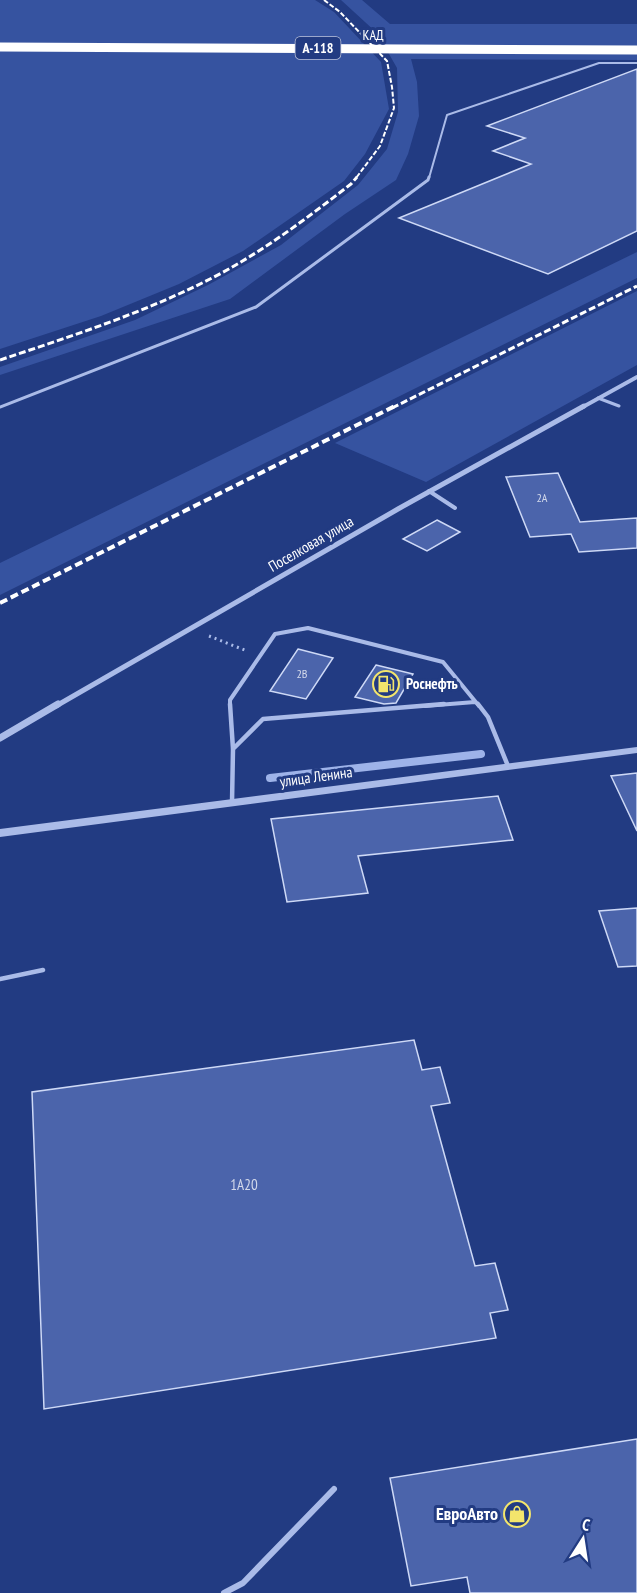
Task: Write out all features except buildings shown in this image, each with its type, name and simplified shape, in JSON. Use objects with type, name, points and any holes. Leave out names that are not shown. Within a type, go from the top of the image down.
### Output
[{"type":"highway","name":"КАД","points":[[0,47],[637,50]]},
{"type":"street","name":"Поселковая улица","points":[[0,738],[429,491],[637,377]]},
{"type":"street","name":"улица Ленина","points":[[0,833],[637,750]]},
{"type":"lane","points":[[0,407],[256,307],[428,180],[447,115],[599,63],[637,63]]},
{"type":"lane","points":[[598,398],[619,406]]},
{"type":"lane","points":[[429,491],[455,508]]},
{"type":"lane","points":[[232,803],[233,749],[230,700],[274,634],[308,628],[443,662],[488,717],[508,766]]},
{"type":"lane","points":[[233,749],[263,719],[475,702]]},
{"type":"lane","points":[[0,978],[43,970]]},
{"type":"lane","points":[[224,1593],[243,1584],[334,1489]]},
{"type":"path","points":[[189,628],[260,656]]},
{"type":"shaded area","points":[[0,0],[315,0],[334,12],[381,62],[389,109],[365,154],[344,181],[243,251],[179,284],[101,316],[0,349]]},
{"type":"shaded area","points":[[341,0],[362,0],[390,24],[637,24],[637,60],[411,59],[417,82],[419,116],[408,154],[396,180],[345,214],[230,299],[0,375],[0,367],[135,320],[208,285],[281,245],[358,185],[387,149],[398,112],[397,68],[377,33]]},
{"type":"shaded area","points":[[637,252],[637,278],[0,595],[0,563]]},
{"type":"shaded area","points":[[637,291],[637,365],[426,482],[335,443]]},
{"type":"waterway","points":[[270,778],[481,754]]},
{"type":"railway","points":[[324,0],[340,12],[387,61],[392,87],[394,108],[380,146],[356,178]]},
{"type":"railway","points":[[0,360],[135,312],[214,277],[285,234],[357,177]]},
{"type":"railway","points":[[392,408],[637,286]]},
{"type":"railway","points":[[0,603],[395,406]]},
{"type":"place","name":"Роснефть","points":[[386,684]]},
{"type":"place","name":"ЕвроАвто","points":[[517,1514]]}]
